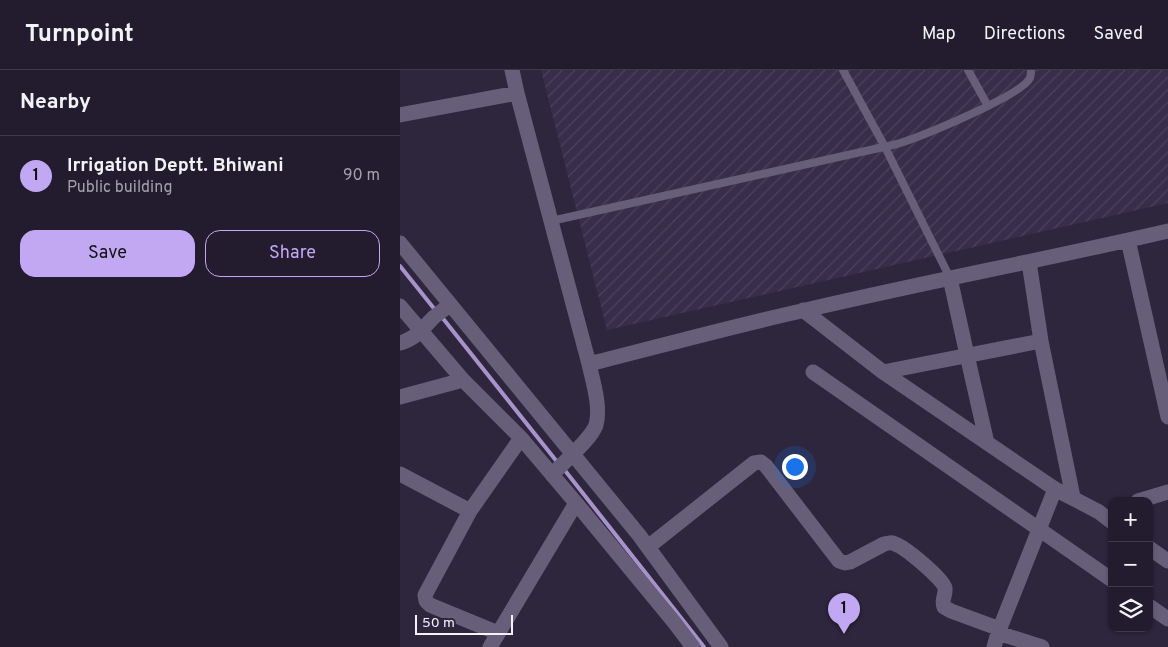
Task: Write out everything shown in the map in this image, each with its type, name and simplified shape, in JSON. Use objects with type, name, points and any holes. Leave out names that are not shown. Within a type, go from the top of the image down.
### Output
[{"type":"street","points":[[512,70],[596,394],[596,426],[590,435],[561,465]]},
{"type":"street","points":[[400,116],[517,93]]},
{"type":"street","points":[[589,364],[803,310],[1168,231]]},
{"type":"street","points":[[1128,240],[1168,417]]},
{"type":"street","points":[[400,243],[442,310],[561,465],[576,503],[693,647]]},
{"type":"street","points":[[1029,262],[1041,342],[1073,497]]},
{"type":"street","points":[[950,278],[987,443]]},
{"type":"street","points":[[400,306],[463,380],[521,438],[561,465],[640,535],[722,647]]},
{"type":"street","points":[[400,343],[422,331],[442,310]]},
{"type":"street","points":[[803,310],[883,372],[1055,489],[1105,510]]},
{"type":"street","points":[[883,372],[1041,342]]},
{"type":"street","points":[[813,372],[1108,577]]},
{"type":"street","points":[[400,397],[463,380]]},
{"type":"street","points":[[498,633],[430,605],[426,601],[425,594],[470,511],[521,438]]},
{"type":"street","points":[[648,547],[754,464],[760,462],[766,466],[839,561],[850,562],[884,544],[895,544],[916,556],[943,584],[945,591],[944,607],[997,636],[1042,647]]},
{"type":"street","points":[[400,474],[470,511]]},
{"type":"street","points":[[997,636],[1055,489]]},
{"type":"street","points":[[1151,497],[1168,492]]},
{"type":"street","points":[[490,647],[576,503]]},
{"type":"street","points":[[1153,551],[1168,561]]},
{"type":"street","points":[[1153,609],[1168,619]]},
{"type":"lane","points":[[843,70],[885,147],[950,278]]},
{"type":"lane","points":[[968,70],[988,106]]},
{"type":"lane","points":[[551,221],[914,139],[1010,95],[1023,86],[1030,78],[1032,70]]},
{"type":"shaded area","points":[[541,70],[1168,70],[1168,203],[607,330]]},
{"type":"waterway","points":[[400,266],[436,311]]},
{"type":"waterway","points":[[441,316],[558,463]]},
{"type":"waterway","points":[[563,468],[704,647]]},
{"type":"place","name":"Irrigation Deptt. Bhiwani","points":[[844,634]]}]
